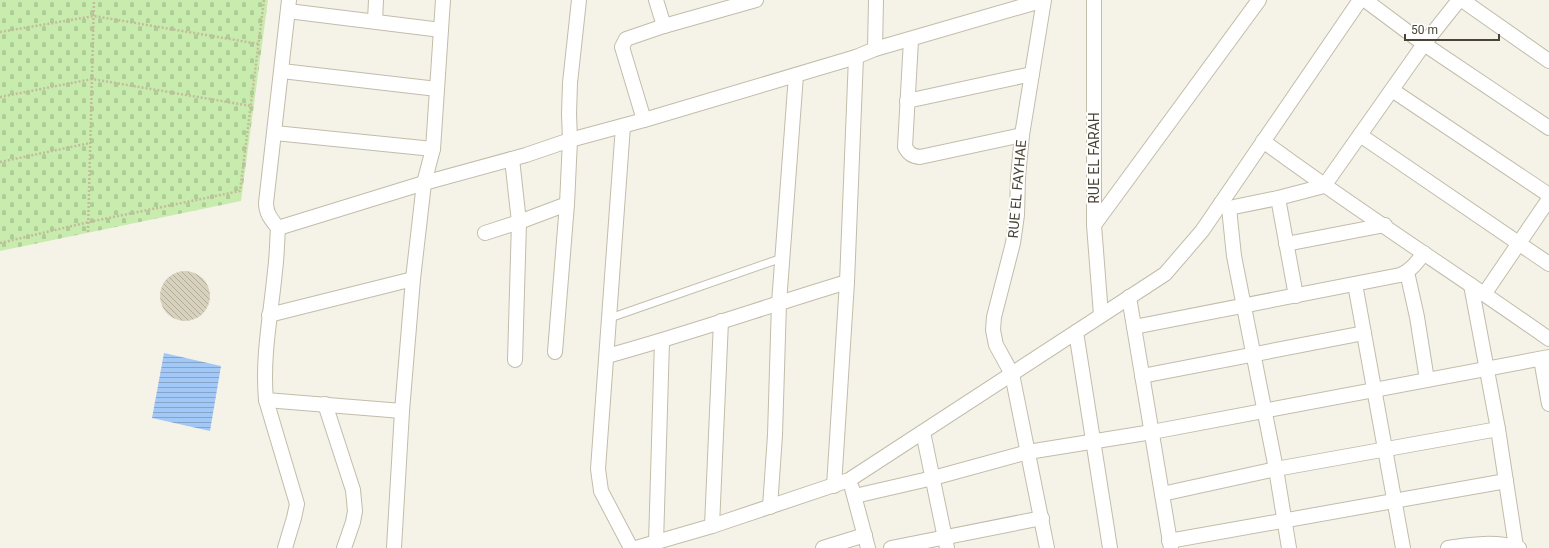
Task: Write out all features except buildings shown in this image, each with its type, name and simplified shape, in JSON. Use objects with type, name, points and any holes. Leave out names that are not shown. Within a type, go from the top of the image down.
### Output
[{"type":"street","points":[[375,21],[376,0]]},
{"type":"street","points":[[394,548],[402,411],[413,279],[424,184],[432,149],[443,0]]},
{"type":"street","points":[[555,352],[567,204],[570,140],[570,83],[579,0]]},
{"type":"street","points":[[656,0],[664,26]]},
{"type":"street","points":[[644,120],[622,47],[626,39],[728,4],[756,0]]},
{"type":"street","points":[[875,49],[876,0]]},
{"type":"street","points":[[278,228],[512,159],[570,140],[644,120],[796,75],[856,57],[875,49],[911,40],[1044,0]]},
{"type":"street","name":"RUE EL FAYHAE","points":[[1044,0],[1022,134],[1016,222],[1013,243],[994,317],[993,330],[996,345],[1012,374],[1047,548]]},
{"type":"street","name":"RUE EL FARAH","points":[[1094,0],[1094,225],[1101,316]]},
{"type":"street","points":[[1094,225],[1259,0]]},
{"type":"street","points":[[636,548],[712,526],[849,480],[1165,274],[1225,206],[1263,141],[1360,0]]},
{"type":"street","points":[[1365,0],[1424,44],[1549,128]]},
{"type":"street","points":[[1225,206],[1278,198],[1324,186],[1424,44],[1459,0]]},
{"type":"street","points":[[1462,0],[1549,61]]},
{"type":"street","points":[[284,548],[297,504],[266,400],[265,368],[278,228],[266,210],[289,6],[375,21],[441,30]]},
{"type":"street","points":[[911,40],[905,147],[908,153],[920,158],[1022,134]]},
{"type":"street","points":[[834,486],[848,282],[856,57]]},
{"type":"street","points":[[282,71],[437,89]]},
{"type":"street","points":[[907,101],[1032,74]]},
{"type":"street","points":[[770,507],[775,436],[779,303],[796,75]]},
{"type":"street","points":[[1392,90],[1549,195]]},
{"type":"street","points":[[623,126],[598,468],[601,491],[631,548]]},
{"type":"street","points":[[275,133],[432,149]]},
{"type":"street","points":[[1360,135],[1549,264]]},
{"type":"street","points":[[1263,141],[1324,186],[1385,225],[1424,253],[1485,293],[1549,339]]},
{"type":"street","points":[[512,159],[519,222],[515,360]]},
{"type":"street","points":[[1278,198],[1296,296]]},
{"type":"street","points":[[1485,293],[1549,199]]},
{"type":"street","points":[[485,233],[567,204]]},
{"type":"street","points":[[1225,206],[1276,469],[1289,548]]},
{"type":"street","points":[[1286,244],[1385,225]]},
{"type":"street","points":[[1134,327],[1244,304],[1296,296],[1406,272],[1413,267],[1424,253]]},
{"type":"street","points":[[1406,272],[1417,317],[1427,380]]},
{"type":"street","points":[[269,315],[413,279]]},
{"type":"street","points":[[607,356],[662,341],[721,321],[848,282]]},
{"type":"street","points":[[1355,284],[1403,548]]},
{"type":"street","points":[[1448,548],[1475,544],[1497,544],[1518,548],[1472,285]]},
{"type":"street","points":[[1129,297],[1170,545],[1394,500],[1506,481]]},
{"type":"street","points":[[712,526],[721,321]]},
{"type":"street","points":[[1076,332],[1092,442],[1110,548]]},
{"type":"street","points":[[1142,376],[1364,333]]},
{"type":"street","points":[[656,543],[662,341]]},
{"type":"street","points":[[855,496],[933,478],[1028,452],[1152,432],[1545,358],[1549,404]]},
{"type":"street","points":[[266,400],[402,411]]},
{"type":"street","points":[[325,404],[353,490],[353,522],[344,548]]},
{"type":"street","points":[[1162,494],[1276,469],[1498,429]]},
{"type":"street","points":[[924,432],[945,542]]},
{"type":"street","points":[[823,548],[866,542],[855,496],[849,480]]},
{"type":"street","points":[[891,548],[945,542],[1042,518]]},
{"type":"lane","points":[[610,318],[782,258]]},
{"type":"path","points":[[88,232],[94,0]]},
{"type":"path","points":[[0,243],[89,222],[240,191],[264,0]]},
{"type":"path","points":[[0,32],[94,16],[259,44]]},
{"type":"path","points":[[0,97],[92,79],[251,106]]},
{"type":"path","points":[[0,162],[90,143]]},
{"type":"green space","points":[[0,0],[268,0],[241,201],[0,251]]},
{"type":"water","points":[[164,353],[221,366],[210,431],[152,418]]}]
